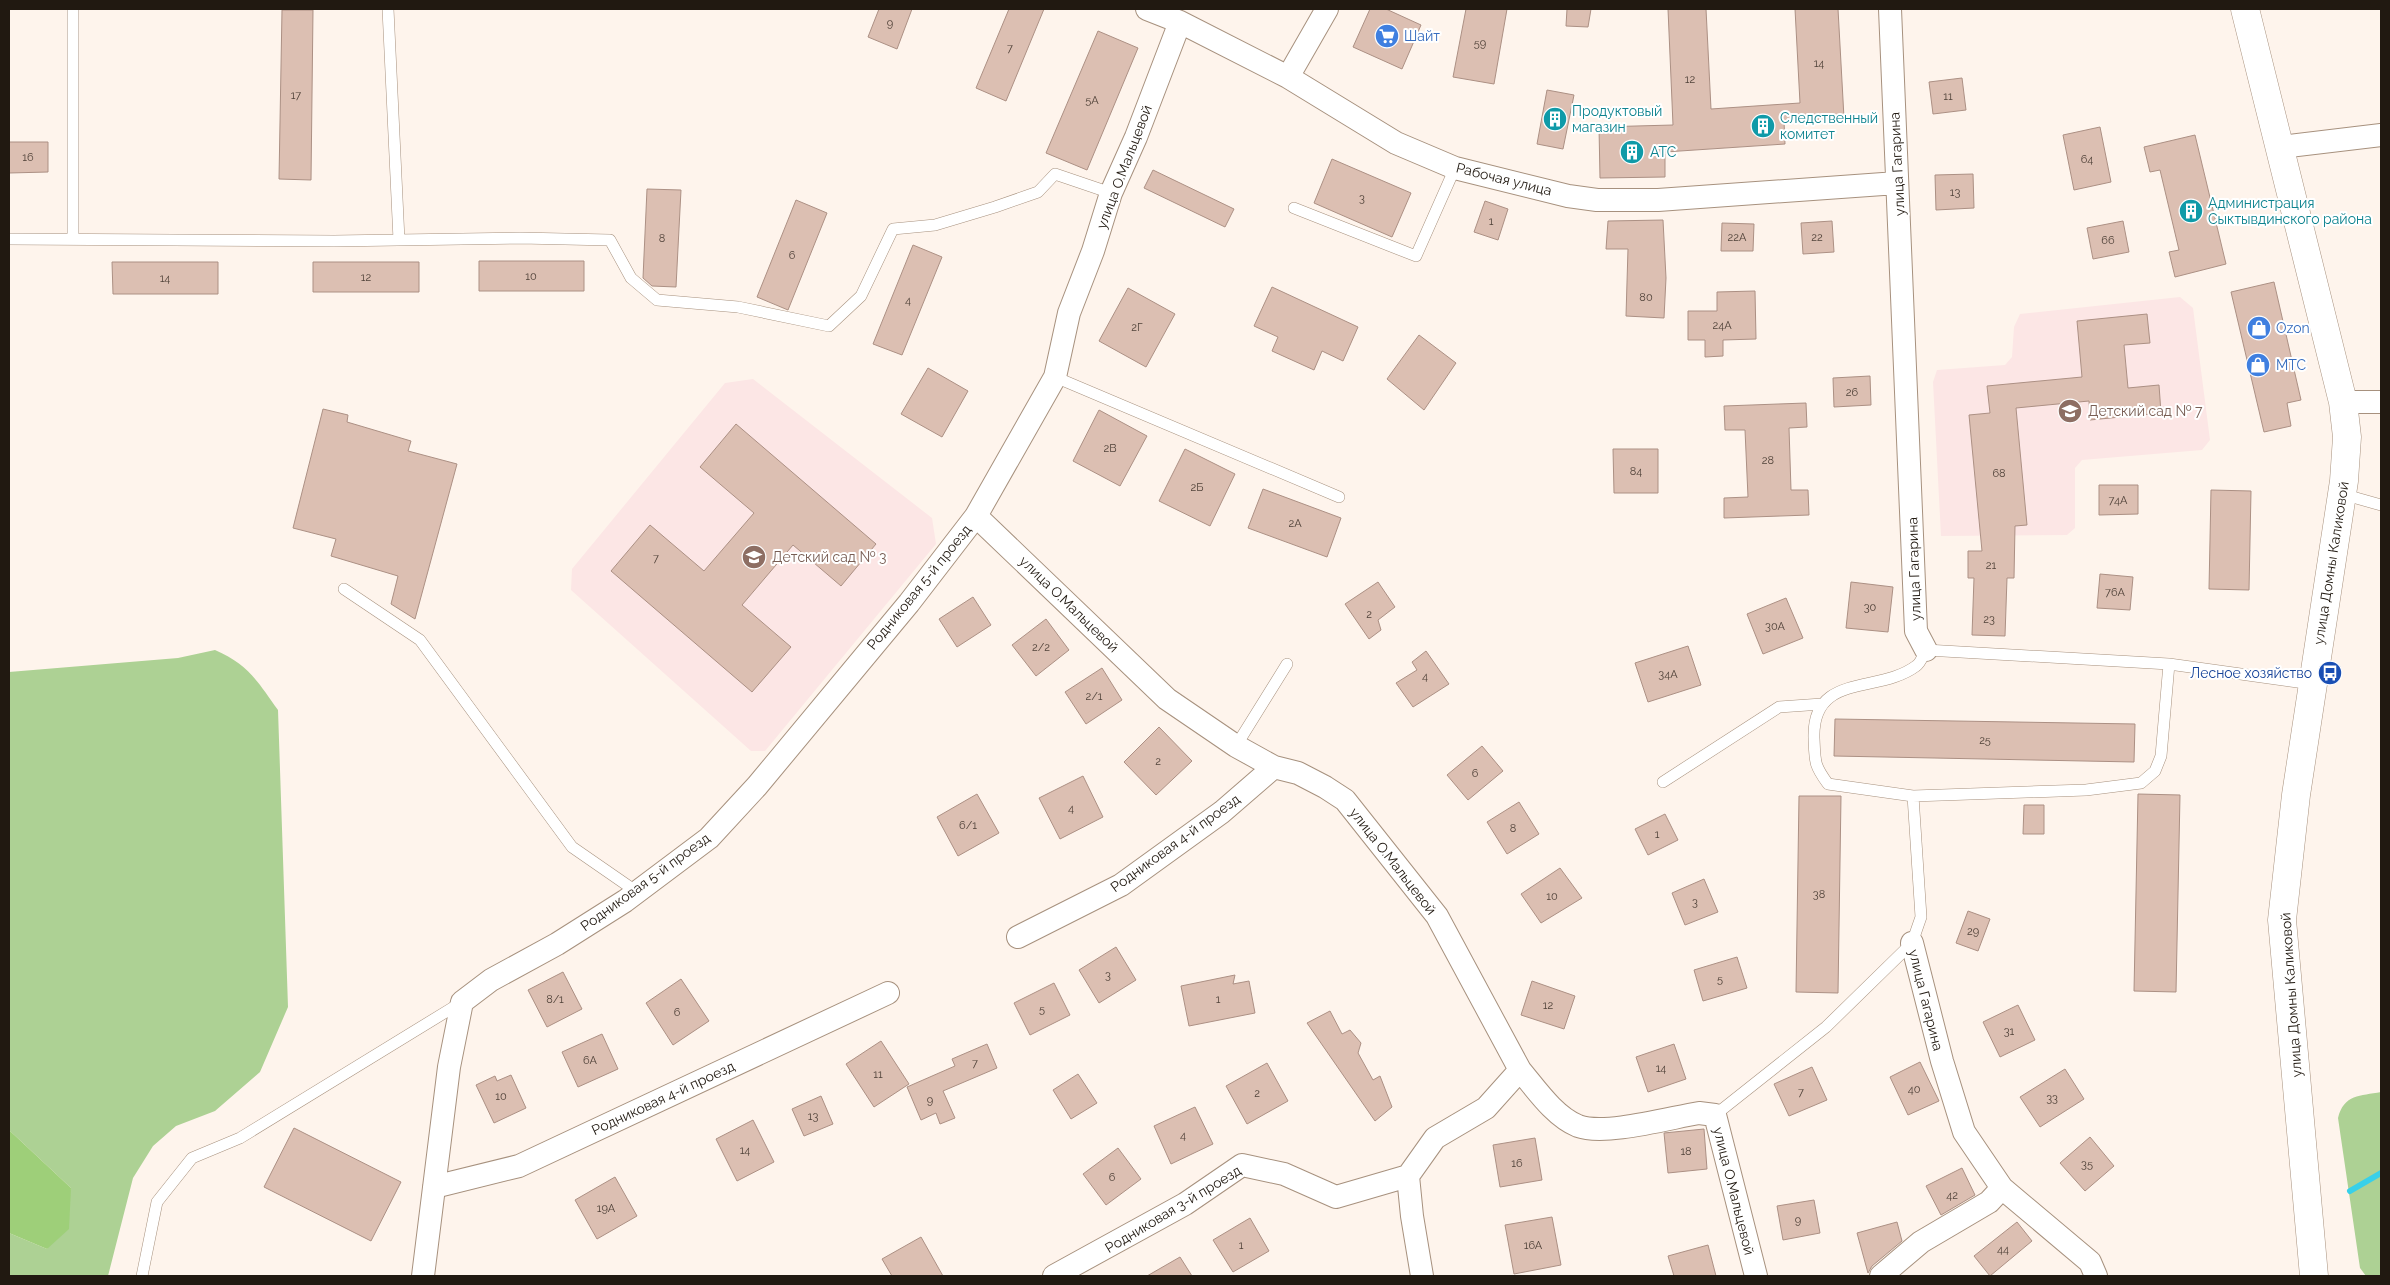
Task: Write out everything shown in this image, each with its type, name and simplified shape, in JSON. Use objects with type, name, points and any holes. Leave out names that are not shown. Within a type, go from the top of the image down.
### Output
[{"type":"main road","name":"улица Домны Каликовой","points":[[2245,9],[2281,147],[2343,402],[2347,437],[2342,494],[2296,795],[2282,920],[2314,1276]]},
{"type":"street","name":"Рабочая улица","points":[[1147,9],[1180,22],[1288,76],[1396,143],[1455,168],[1597,200],[1658,200],[1898,183]]},
{"type":"street","points":[[1288,76],[1326,9]]},
{"type":"street","name":"улица Гагарина","points":[[1890,9],[1916,631],[1926,650]]},
{"type":"street","name":"улица О.Мальцевой","points":[[1180,22],[1136,137],[1111,192],[1093,251],[1069,313],[1055,377],[976,516],[1167,699],[1236,746],[1274,766],[1298,773],[1326,786],[1345,800],[1437,916],[1520,1070],[1556,1111],[1577,1125],[1599,1130],[1699,1113],[1715,1115],[1756,1276]]},
{"type":"street","points":[[2281,147],[2381,135]]},
{"type":"street","points":[[2343,402],[2381,402]]},
{"type":"street","name":"Родниковая 5-й проезд","points":[[462,1002],[491,980],[557,944],[637,892],[709,838],[757,786],[909,603],[976,516]]},
{"type":"street","name":"Родниковая 4-й проезд","points":[[1018,937],[1121,885],[1222,812],[1274,766]]},
{"type":"street","name":"улица Гагарина","points":[[1912,943],[1942,1061],[1964,1132],[2002,1188],[2090,1262],[2096,1276]]},
{"type":"street","name":"Родниковая 4-й проезд","points":[[434,1187],[519,1166],[888,993]]},
{"type":"street","points":[[423,1276],[449,1067],[462,1002]]},
{"type":"street","points":[[1422,1276],[1412,1216],[1408,1176],[1435,1138],[1486,1108],[1520,1070]]},
{"type":"street","name":"Родниковая 3-й проезд","points":[[1054,1276],[1185,1204],[1242,1165],[1284,1174],[1336,1197],[1408,1176]]},
{"type":"street","points":[[1881,1276],[1921,1242],[1989,1202],[2002,1188]]},
{"type":"lane","points":[[72,239],[73,9]]},
{"type":"lane","points":[[388,9],[399,240]]},
{"type":"lane","points":[[1294,208],[1416,256],[1455,168]]},
{"type":"lane","points":[[9,239],[399,240],[520,238],[610,240],[631,278],[657,300],[738,306],[829,326],[861,296],[893,229],[935,225],[995,207],[1038,192],[1055,174],[1111,192]]},
{"type":"lane","points":[[1055,377],[1338,497]]},
{"type":"lane","points":[[2342,494],[2381,505]]},
{"type":"lane","points":[[344,589],[420,640],[572,847],[637,892]]},
{"type":"lane","points":[[2169,664],[2161,756],[2155,771],[2141,783],[2086,790],[1912,796],[1828,784],[1816,766],[1814,723],[1822,704],[1838,691],[1887,680],[1918,666],[1926,650],[2169,664],[2312,684]]},
{"type":"lane","points":[[1236,746],[1287,664]]},
{"type":"lane","points":[[1664,782],[1780,707],[1822,704]]},
{"type":"lane","name":"улица Гагарина","points":[[1912,796],[1921,917],[1912,943]]},
{"type":"lane","points":[[1715,1115],[1826,1027],[1912,943]]},
{"type":"lane","points":[[142,1276],[157,1202],[192,1158],[240,1138],[462,1002]]},
{"type":"shaded area","name":"Детский сад № 7","points":[[2180,297],[2193,308],[2210,440],[2202,450],[2082,460],[2075,468],[2075,528],[2067,535],[1941,536],[1933,382],[1937,370],[2005,365],[2012,357],[2014,327],[2020,314]]},
{"type":"shaded area","name":"Детский сад № 3","points":[[753,379],[932,518],[936,544],[765,751],[751,751],[571,590],[572,569],[725,383]]},
{"type":"green space","points":[[215,650],[236,661],[244,668],[258,682],[278,710],[288,1007],[260,1072],[215,1111],[176,1126],[153,1146],[133,1178],[108,1276],[9,1276],[9,1233],[47,1249],[71,1188],[9,1130],[9,672],[178,658]]},
{"type":"green space","points":[[2381,1092],[2381,1276],[2366,1276],[2360,1268],[2338,1118],[2344,1104],[2349,1100]]},
{"type":"green space","points":[[9,1130],[71,1188],[69,1229],[47,1249],[9,1233]]},
{"type":"building","points":[[879,9],[912,9],[897,49],[868,37]]},
{"type":"building","points":[[1009,9],[1044,9],[1006,101],[976,88]]},
{"type":"building","name":"Шайт","points":[[1370,9],[1386,9],[1421,25],[1402,69],[1353,47]]},
{"type":"building","points":[[1466,9],[1507,9],[1494,84],[1453,77]]},
{"type":"building","points":[[1567,9],[1591,9],[1588,27],[1566,26]]},
{"type":"building","points":[[1668,9],[1706,9],[1711,109],[1800,103],[1795,9],[1838,9],[1844,118],[1784,121],[1785,144],[1665,152],[1665,177],[1600,178],[1599,127],[1673,125]]},
{"type":"building","points":[[282,10],[313,10],[311,180],[279,179]]},
{"type":"building","points":[[1098,31],[1138,48],[1087,170],[1046,153]]},
{"type":"building","points":[[1962,78],[1966,110],[1933,114],[1929,82]]},
{"type":"building","name":"Продуктовый магазин","points":[[1547,90],[1574,95],[1563,149],[1537,144]]},
{"type":"building","points":[[2100,127],[2111,182],[2074,190],[2063,135]]},
{"type":"building","name":"Администрация Сыктывдинского района","points":[[2195,135],[2226,264],[2175,277],[2169,252],[2179,250],[2160,170],[2150,172],[2144,147]]},
{"type":"building","points":[[9,142],[48,142],[48,172],[9,173]]},
{"type":"building","points":[[1332,159],[1411,193],[1392,237],[1314,203]]},
{"type":"building","points":[[1153,170],[1234,209],[1225,227],[1144,188]]},
{"type":"building","points":[[1973,174],[1974,208],[1936,210],[1935,175]]},
{"type":"building","points":[[647,189],[681,190],[676,287],[652,286],[643,278]]},
{"type":"building","points":[[796,200],[827,213],[788,310],[757,297]]},
{"type":"building","points":[[1485,201],[1508,209],[1498,240],[1474,232]]},
{"type":"building","points":[[1663,220],[1666,278],[1664,318],[1626,316],[1628,249],[1606,249],[1608,221]]},
{"type":"building","points":[[1832,221],[1834,252],[1803,254],[1801,223]]},
{"type":"building","points":[[2123,221],[2129,252],[2093,259],[2087,228]]},
{"type":"building","points":[[1722,223],[1754,224],[1753,251],[1721,251]]},
{"type":"building","points":[[913,245],[942,257],[902,355],[873,344]]},
{"type":"building","points":[[479,261],[584,261],[584,291],[479,291]]},
{"type":"building","points":[[112,262],[218,262],[218,294],[113,294]]},
{"type":"building","points":[[313,262],[419,262],[419,292],[313,292]]},
{"type":"building","points":[[2274,282],[2301,400],[2287,403],[2291,426],[2264,432],[2231,292]]},
{"type":"building","points":[[1272,287],[1358,327],[1343,361],[1322,351],[1314,370],[1272,351],[1278,337],[1254,326]]},
{"type":"building","points":[[1128,288],[1175,314],[1146,367],[1099,341]]},
{"type":"building","points":[[1755,291],[1756,339],[1723,340],[1723,356],[1705,357],[1705,340],[1688,340],[1688,311],[1717,311],[1717,292]]},
{"type":"building","points":[[2147,314],[2150,343],[2124,345],[2128,388],[2159,385],[2161,413],[2090,420],[2089,401],[2016,408],[2027,525],[2015,526],[2014,578],[2007,578],[2005,636],[1972,635],[1974,578],[1968,578],[1968,551],[1982,551],[1969,415],[1990,413],[1987,386],[2082,377],[2077,321]]},
{"type":"building","points":[[1419,335],[1456,363],[1424,410],[1387,379]]},
{"type":"building","points":[[928,368],[968,391],[942,437],[901,414]]},
{"type":"building","points":[[1870,376],[1871,405],[1834,407],[1833,378]]},
{"type":"building","points":[[1806,403],[1807,427],[1789,428],[1791,490],[1808,490],[1809,515],[1724,518],[1724,498],[1748,497],[1745,430],[1725,430],[1724,406]]},
{"type":"building","points":[[323,409],[348,415],[347,422],[411,441],[408,451],[457,464],[415,619],[391,604],[398,576],[331,556],[336,539],[293,528]]},
{"type":"building","points":[[1099,410],[1147,436],[1120,486],[1073,461]]},
{"type":"building","points":[[736,424],[876,544],[841,586],[793,545],[742,605],[791,647],[752,692],[611,571],[650,525],[704,571],[754,513],[700,467]]},
{"type":"building","points":[[1185,449],[1235,474],[1210,526],[1159,501]]},
{"type":"building","points":[[1613,449],[1658,449],[1658,493],[1614,493]]},
{"type":"building","points":[[2099,485],[2138,485],[2138,514],[2099,515]]},
{"type":"building","points":[[1263,489],[1341,518],[1327,557],[1248,528]]},
{"type":"building","points":[[2211,490],[2251,491],[2249,590],[2209,589]]},
{"type":"building","points":[[2100,574],[2133,577],[2130,610],[2097,608]]},
{"type":"building","points":[[1378,582],[1395,607],[1378,620],[1381,630],[1369,639],[1345,604]]},
{"type":"building","points":[[1851,582],[1893,587],[1888,632],[1846,628]]},
{"type":"building","points":[[973,597],[991,625],[957,647],[939,619]]},
{"type":"building","points":[[1786,598],[1803,638],[1763,654],[1747,614]]},
{"type":"building","points":[[1046,619],[1069,650],[1036,676],[1012,645]]},
{"type":"building","points":[[1688,646],[1701,685],[1648,702],[1635,663]]},
{"type":"building","points":[[1426,651],[1449,684],[1413,707],[1396,683],[1417,670],[1412,662]]},
{"type":"building","points":[[1102,668],[1122,700],[1086,724],[1065,692]]},
{"type":"building","points":[[1835,719],[2135,724],[2134,762],[1834,756]]},
{"type":"building","points":[[1159,727],[1192,761],[1156,795],[1124,762]]},
{"type":"building","points":[[1482,746],[1503,771],[1468,800],[1447,775]]},
{"type":"building","points":[[1083,776],[1103,817],[1060,839],[1039,798]]},
{"type":"building","points":[[977,794],[999,833],[958,856],[937,817]]},
{"type":"building","points":[[2138,794],[2180,795],[2176,992],[2134,991]]},
{"type":"building","points":[[1799,796],[1841,796],[1838,993],[1796,992]]},
{"type":"building","points":[[1519,802],[1539,834],[1507,854],[1487,822]]},
{"type":"building","points":[[2024,805],[2044,805],[2044,834],[2023,834]]},
{"type":"building","points":[[1665,814],[1678,840],[1648,855],[1635,829]]},
{"type":"building","points":[[1560,868],[1582,898],[1541,923],[1521,894]]},
{"type":"building","points":[[1704,879],[1718,912],[1685,925],[1672,893]]},
{"type":"building","points":[[1968,911],[1990,919],[1978,951],[1956,943]]},
{"type":"building","points":[[1116,947],[1136,980],[1099,1003],[1079,970]]},
{"type":"building","points":[[1737,957],[1747,988],[1703,1001],[1694,970]]},
{"type":"building","points":[[563,972],[582,1009],[547,1027],[528,990]]},
{"type":"building","points":[[1235,975],[1233,984],[1249,981],[1255,1013],[1189,1026],[1181,986]]},
{"type":"building","points":[[681,979],[709,1021],[673,1045],[646,1003]]},
{"type":"building","points":[[1532,981],[1575,996],[1564,1029],[1521,1015]]},
{"type":"building","points":[[1054,983],[1070,1015],[1030,1035],[1014,1003]]},
{"type":"building","points":[[2018,1005],[2035,1040],[2000,1057],[1983,1022]]},
{"type":"building","points":[[1330,1011],[1342,1034],[1350,1030],[1361,1043],[1358,1053],[1373,1080],[1380,1076],[1392,1107],[1375,1121],[1307,1023]]},
{"type":"building","points":[[602,1034],[618,1069],[578,1087],[562,1052]]},
{"type":"building","points":[[881,1041],[909,1084],[874,1107],[846,1064]]},
{"type":"building","points":[[987,1044],[997,1068],[943,1091],[955,1118],[940,1124],[936,1113],[921,1120],[907,1087],[955,1066],[952,1059]]},
{"type":"building","points":[[1674,1044],[1686,1079],[1648,1092],[1636,1057]]},
{"type":"building","points":[[1920,1062],[1939,1101],[1908,1115],[1890,1077]]},
{"type":"building","points":[[1267,1063],[1288,1101],[1247,1124],[1226,1086]]},
{"type":"building","points":[[1812,1067],[1827,1100],[1789,1116],[1774,1084]]},
{"type":"building","points":[[2065,1069],[2084,1099],[2040,1127],[2020,1097]]},
{"type":"building","points":[[1078,1074],[1097,1103],[1071,1119],[1053,1090]]},
{"type":"building","points":[[511,1075],[526,1108],[494,1123],[476,1085],[495,1076],[497,1081]]},
{"type":"building","points":[[821,1096],[833,1124],[804,1136],[792,1109]]},
{"type":"building","points":[[1195,1107],[1213,1144],[1171,1164],[1154,1126]]},
{"type":"building","points":[[753,1120],[774,1162],[737,1181],[716,1139]]},
{"type":"building","points":[[294,1128],[401,1182],[371,1241],[264,1187]]},
{"type":"building","points":[[1704,1129],[1707,1169],[1668,1173],[1664,1133]]},
{"type":"building","points":[[2090,1137],[2114,1166],[2085,1191],[2060,1163]]},
{"type":"building","points":[[1535,1138],[1542,1180],[1500,1187],[1493,1145]]},
{"type":"building","points":[[1118,1148],[1141,1179],[1106,1205],[1083,1174]]},
{"type":"building","points":[[1962,1168],[1975,1195],[1941,1215],[1926,1186]]},
{"type":"building","points":[[615,1177],[637,1216],[597,1239],[575,1200]]},
{"type":"building","points":[[1814,1200],[1820,1233],[1783,1240],[1777,1206]]},
{"type":"building","points":[[1552,1217],[1561,1265],[1514,1274],[1505,1225]]},
{"type":"building","points":[[1250,1218],[1269,1251],[1233,1272],[1213,1240]]},
{"type":"building","points":[[1897,1222],[1902,1241],[1872,1266],[1868,1273],[1857,1233]]},
{"type":"building","points":[[2017,1222],[2032,1241],[1990,1276],[1974,1256]]},
{"type":"building","points":[[921,1237],[943,1276],[892,1276],[882,1259]]},
{"type":"building","points":[[1708,1245],[1716,1276],[1674,1276],[1668,1256]]},
{"type":"building","points":[[1180,1257],[1192,1276],[1147,1276]]},
{"type":"waterway","points":[[2350,1191],[2381,1173]]},
{"type":"place","name":"Шайт","points":[[1387,36]]},
{"type":"place","name":"Продуктовый магазин","points":[[1555,119]]},
{"type":"place","name":"Следственный комитет","points":[[1763,126]]},
{"type":"place","name":"АТС","points":[[1632,152]]},
{"type":"place","name":"Администрация Сыктывдинского района","points":[[2191,211]]},
{"type":"place","name":"Ozon","points":[[2259,328]]},
{"type":"place","name":"МТС","points":[[2258,365]]},
{"type":"place","name":"Детский сад № 7","points":[[2070,411]]},
{"type":"place","name":"Детский сад № 3","points":[[754,557]]},
{"type":"place","name":"Лесное хозяйство","points":[[2330,673]]}]
